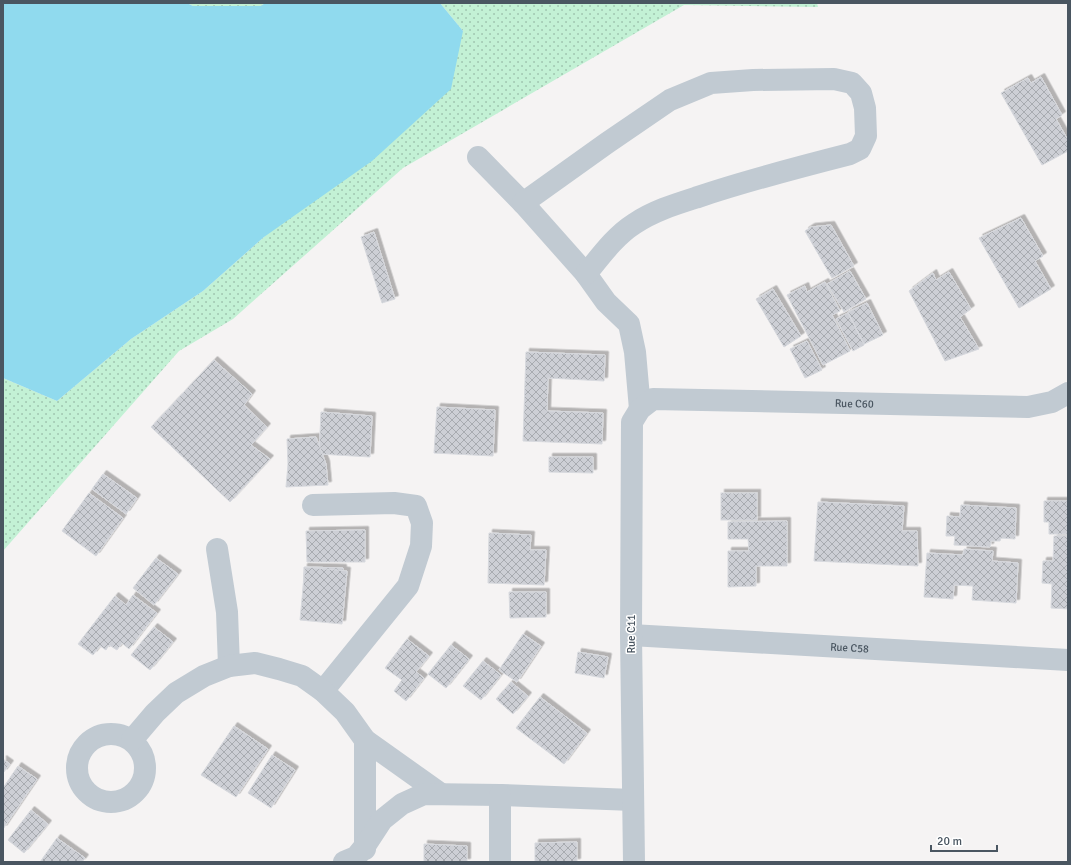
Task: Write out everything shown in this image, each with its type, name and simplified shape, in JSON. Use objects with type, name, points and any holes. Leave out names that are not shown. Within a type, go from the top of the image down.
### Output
[{"type":"street","points":[[523,203],[670,100],[711,83],[753,80],[834,79],[852,82],[861,93],[865,108],[866,136],[860,149],[850,154],[768,175],[718,190],[656,211],[633,224],[616,239],[586,274]]},
{"type":"street","points":[[478,157],[523,203],[586,274],[606,302],[629,324],[635,352],[640,409]]},
{"type":"street","name":"Rue C60","points":[[640,409],[653,399],[1028,407],[1052,402],[1068,393]]},
{"type":"street","name":"Rue C11","points":[[634,862],[631,634],[632,422],[640,409]]},
{"type":"street","points":[[313,505],[394,503],[416,506],[422,523],[421,546],[408,586],[324,691]]},
{"type":"street","points":[[217,549],[227,612],[229,666]]},
{"type":"street","name":"Rue C58","points":[[631,634],[1068,660]]},
{"type":"street","points":[[132,740],[155,713],[176,692],[204,676],[229,666],[255,663],[302,676],[324,691],[345,712],[365,740],[441,794]]},
{"type":"street","points":[[365,740],[365,854]]},
{"type":"street","points":[[344,862],[365,854],[382,820],[402,804],[424,794],[633,800]]},
{"type":"street","points":[[500,795],[500,862]]},
{"type":"green space","points":[[187,3],[265,3],[261,6],[193,6]]},
{"type":"green space","points":[[440,3],[817,3],[818,7],[684,5],[403,168],[233,319],[179,351],[3,551],[3,378],[57,401],[131,339],[203,291],[264,237],[463,31]]},
{"type":"water","points":[[3,3],[187,3],[193,6],[261,6],[265,3],[440,3],[463,31],[451,89],[372,161],[264,237],[203,291],[131,339],[57,401],[3,378]]},
{"type":"building","points":[[1041,77],[1062,115],[1056,119],[1068,140],[1068,151],[1042,165],[1001,93],[1028,78],[1031,83]]},
{"type":"building","points":[[1021,218],[1043,256],[1035,261],[1051,289],[1019,308],[979,238]]},
{"type":"building","points":[[831,225],[854,266],[832,278],[805,231],[811,227]]},
{"type":"building","points":[[374,232],[395,299],[382,303],[361,237]]},
{"type":"building","points":[[850,271],[866,299],[844,312],[827,284]]},
{"type":"building","points":[[949,272],[971,309],[960,317],[979,349],[945,361],[909,291],[933,273],[936,280]]},
{"type":"building","points":[[825,282],[840,311],[832,315],[850,351],[823,365],[787,295],[805,286],[807,292]]},
{"type":"building","points":[[773,289],[801,336],[784,347],[756,299]]},
{"type":"building","points":[[867,303],[883,335],[864,344],[848,312]]},
{"type":"building","points":[[848,313],[864,345],[853,351],[836,319]]},
{"type":"building","points":[[807,341],[822,370],[805,378],[790,349]]},
{"type":"building","points":[[526,352],[605,355],[604,381],[548,378],[547,411],[603,413],[602,444],[523,441]]},
{"type":"building","points":[[214,360],[252,394],[244,405],[267,427],[251,445],[270,459],[230,502],[151,427]]},
{"type":"building","points":[[437,407],[495,410],[493,456],[434,453]]},
{"type":"building","points":[[321,412],[372,416],[370,457],[319,454]]},
{"type":"building","points":[[316,437],[326,464],[328,485],[286,487],[288,464],[287,439]]},
{"type":"building","points":[[549,457],[593,457],[593,473],[549,472]]},
{"type":"building","points":[[103,474],[137,498],[126,514],[92,489]]},
{"type":"building","points":[[89,493],[123,518],[96,556],[62,531]]},
{"type":"building","points":[[721,493],[757,493],[757,520],[721,520]]},
{"type":"building","points":[[1044,501],[1068,501],[1068,534],[1049,534],[1049,522],[1044,522]]},
{"type":"building","points":[[818,502],[904,506],[902,531],[917,531],[918,566],[814,561]]},
{"type":"building","points":[[961,505],[1016,508],[1015,539],[1001,538],[1000,541],[991,541],[990,547],[954,545],[955,536],[946,536],[947,516],[960,517]]},
{"type":"building","points":[[787,521],[787,566],[756,566],[756,586],[728,587],[728,551],[749,551],[748,539],[728,539],[728,522]]},
{"type":"building","points":[[365,530],[365,562],[307,562],[306,531]]},
{"type":"building","points":[[489,533],[531,535],[530,550],[546,550],[544,585],[488,583]]},
{"type":"building","points":[[1054,536],[1068,536],[1068,609],[1051,608],[1052,584],[1042,583],[1043,561],[1053,561]]},
{"type":"building","points":[[964,549],[993,551],[992,561],[1018,563],[1016,603],[972,600],[973,586],[954,585],[953,599],[924,597],[927,553],[963,555]]},
{"type":"building","points":[[156,558],[178,574],[154,605],[133,588]]},
{"type":"building","points":[[304,567],[343,568],[341,619],[302,617]]},
{"type":"building","points":[[305,567],[347,571],[342,624],[300,620]]},
{"type":"building","points":[[509,592],[546,592],[546,617],[510,618]]},
{"type":"building","points":[[133,595],[157,613],[129,649],[122,643],[117,650],[109,645],[106,650],[100,646],[93,655],[78,644],[115,596],[126,605]]},
{"type":"building","points":[[154,627],[173,642],[150,670],[131,655]]},
{"type":"building","points":[[523,634],[541,646],[517,682],[499,670]]},
{"type":"building","points":[[407,639],[429,656],[416,672],[424,678],[406,701],[394,691],[402,680],[385,668]]},
{"type":"building","points":[[451,645],[469,659],[446,688],[428,674]]},
{"type":"building","points":[[578,652],[608,657],[604,678],[575,673]]},
{"type":"building","points":[[483,661],[501,675],[481,700],[463,686]]},
{"type":"building","points":[[511,682],[528,696],[513,714],[496,699]]},
{"type":"building","points":[[540,697],[587,733],[564,764],[516,728]]},
{"type":"building","points":[[234,726],[268,749],[236,797],[201,775]]},
{"type":"building","points":[[272,755],[295,770],[271,808],[248,793]]},
{"type":"building","points":[[3,759],[10,764],[3,773]]},
{"type":"building","points":[[18,766],[37,779],[3,829],[3,788]]},
{"type":"building","points":[[31,810],[48,824],[24,853],[8,840]]},
{"type":"building","points":[[57,838],[85,858],[82,862],[40,862]]},
{"type":"building","points":[[577,842],[577,862],[535,862],[535,843]]},
{"type":"building","points":[[424,844],[467,846],[467,862],[424,862]]}]
